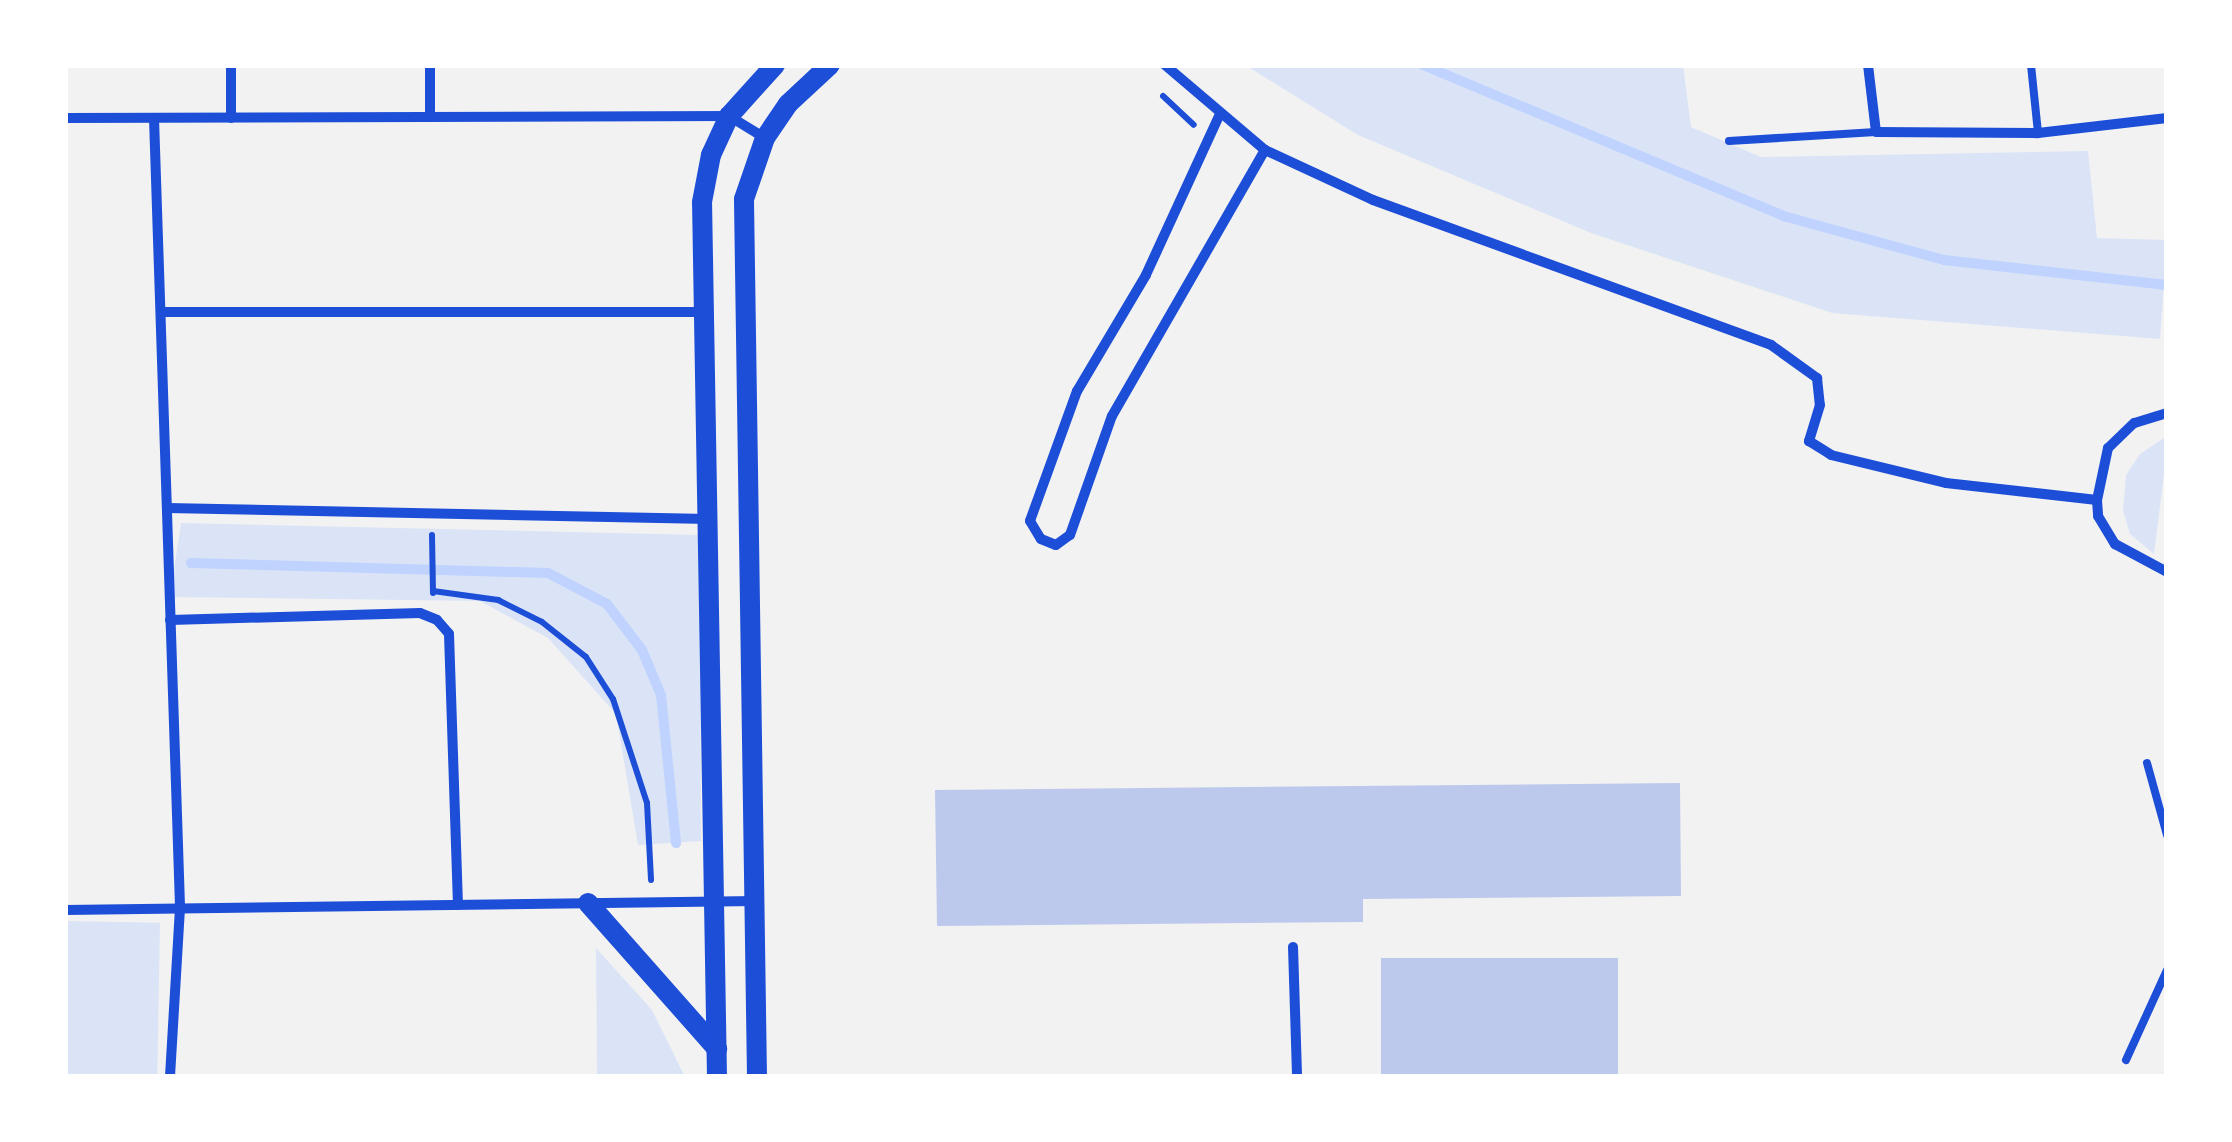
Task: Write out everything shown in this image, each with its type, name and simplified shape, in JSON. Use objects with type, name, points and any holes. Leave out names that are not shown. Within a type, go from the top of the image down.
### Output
[{"type":"main road","points":[[717,1077],[718,901],[702,202],[711,155],[730,116],[775,65]]},
{"type":"main road","points":[[756,1077],[757,900],[742,236],[749,172],[765,138],[788,104],[830,65]]},
{"type":"main road","points":[[588,903],[717,1049]]},
{"type":"street","points":[[231,65],[231,118]]},
{"type":"street","points":[[430,65],[430,117]]},
{"type":"street","points":[[1165,65],[1219,116],[1265,150],[1373,200],[1771,344],[1818,378],[1820,405],[1809,441],[1831,455],[1946,484],[2096,500]]},
{"type":"street","points":[[1868,65],[1876,132],[2038,133],[2167,118]]},
{"type":"street","points":[[65,118],[730,116],[765,138]]},
{"type":"street","points":[[1219,116],[1146,274],[1077,391],[1030,521],[1041,539],[1056,545],[1070,535],[1112,416],[1265,150]]},
{"type":"street","points":[[154,118],[180,908],[170,1077]]},
{"type":"street","points":[[161,312],[704,312]]},
{"type":"street","points":[[2167,413],[2134,423],[2108,448],[2096,500],[2098,516],[2115,544],[2167,572]]},
{"type":"street","points":[[167,508],[709,519]]},
{"type":"street","points":[[170,620],[420,614],[437,620],[449,634],[458,904]]},
{"type":"street","points":[[65,910],[757,900]]},
{"type":"street","points":[[1293,947],[1297,1077]]},
{"type":"lane","points":[[2031,65],[2038,133]]},
{"type":"lane","points":[[1729,141],[1876,132]]},
{"type":"lane","points":[[2147,764],[2167,834]]},
{"type":"lane","points":[[2126,1060],[2167,970]]},
{"type":"path","points":[[432,544],[433,591],[498,600],[542,622],[586,657],[613,699],[647,802],[652,902]]},
{"type":"shaded area","points":[[1245,65],[1683,65],[1691,127],[1761,157],[2088,151],[2097,238],[2167,240],[2160,339],[1832,313],[1591,233],[1358,135]]},
{"type":"shaded area","points":[[2167,436],[2154,554],[2130,534],[2123,511],[2126,475],[2140,454]]},
{"type":"shaded area","points":[[181,523],[700,535],[701,841],[638,845],[616,714],[548,638],[480,601],[170,597]]},
{"type":"shaded area","points":[[65,921],[160,923],[157,1077],[65,1077]]},
{"type":"shaded area","points":[[596,948],[652,1010],[685,1077],[586,1077],[597,1076]]},
{"type":"building","points":[[1680,783],[1681,896],[1363,899],[1363,922],[937,926],[935,790]]},
{"type":"building","points":[[1381,958],[1618,958],[1618,1077],[1381,1077]]},
{"type":"waterway","points":[[1423,65],[1787,217],[1944,260],[2167,285]]},
{"type":"waterway","points":[[191,563],[548,573],[607,604],[642,650],[661,695],[676,843]]}]
